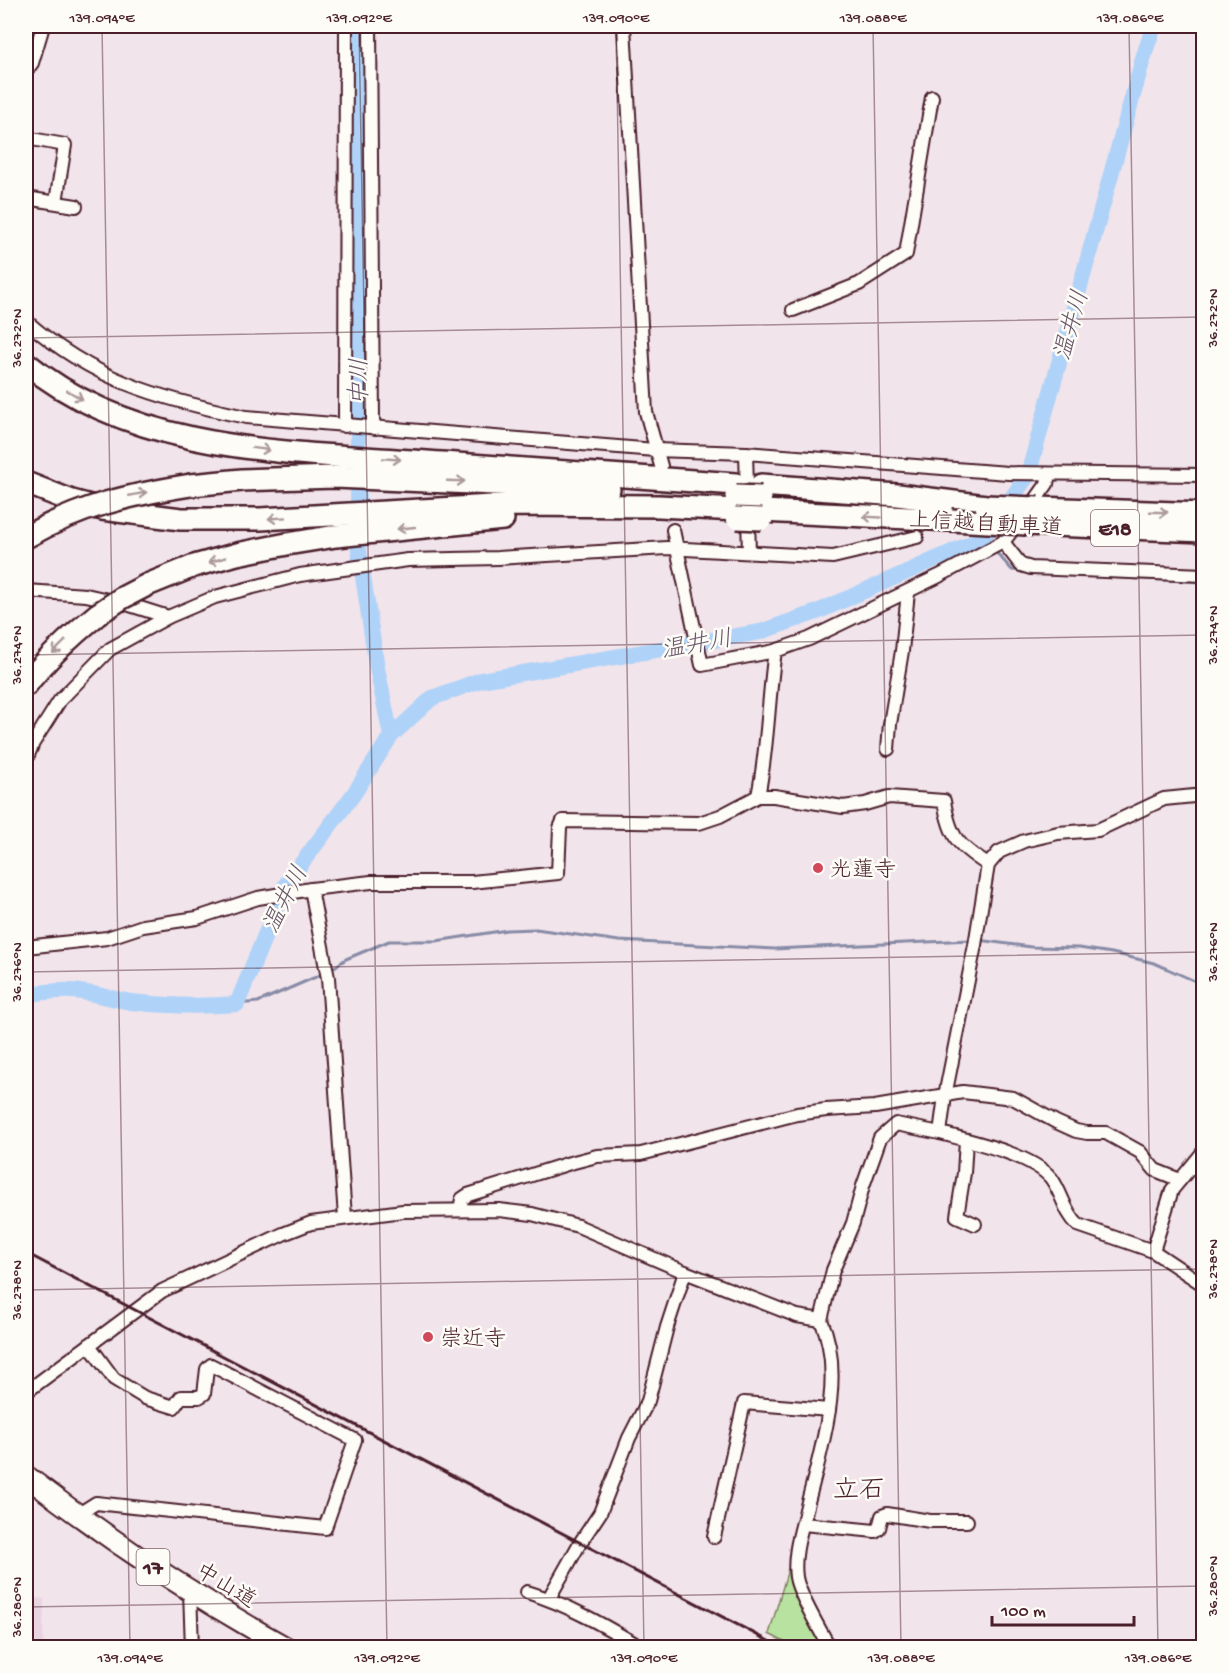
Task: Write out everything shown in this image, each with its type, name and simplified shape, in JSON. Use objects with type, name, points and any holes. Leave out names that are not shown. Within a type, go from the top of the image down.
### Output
[{"type":"highway","points":[[26,363],[76,396],[104,410],[162,431],[226,444],[736,502]]},
{"type":"highway","points":[[26,537],[75,512],[103,502],[190,485],[242,480],[335,477],[464,481],[761,503]]},
{"type":"highway","points":[[26,483],[102,509],[181,519],[230,520],[510,505],[659,506],[736,502]]},
{"type":"highway","points":[[26,685],[43,663],[68,638],[122,598],[194,566],[237,554],[336,536],[474,521],[736,502]]},
{"type":"highway","name":"上信越自動車道","points":[[761,503],[986,506],[1032,516],[1203,531]]},
{"type":"highway","name":"上信越自動車道","points":[[761,503],[805,513],[951,520],[1032,516],[1203,514]]},
{"type":"highway","name":"中山道","points":[[26,1476],[77,1515],[190,1591],[287,1647]]},
{"type":"street","points":[[26,71],[32,63],[43,26]]},
{"type":"street","points":[[346,26],[348,426]]},
{"type":"street","points":[[370,26],[368,146],[372,428]]},
{"type":"street","points":[[624,26],[646,412],[661,466]]},
{"type":"street","points":[[793,310],[859,284],[906,254],[932,97]]},
{"type":"street","points":[[26,138],[64,145],[56,202]]},
{"type":"street","points":[[348,146],[368,146]]},
{"type":"street","points":[[26,198],[76,206]]},
{"type":"street","points":[[26,321],[55,345],[98,371],[146,393],[196,407],[246,417],[655,450],[746,453],[1011,473],[1203,475]]},
{"type":"street","points":[[746,453],[749,552]]},
{"type":"street","points":[[673,530],[702,665],[775,651],[809,639],[908,592],[1003,542],[1047,484],[1047,474]]},
{"type":"street","points":[[26,760],[33,743],[60,700],[110,649],[168,617],[215,597],[300,574],[408,560],[498,558],[677,548],[833,557],[917,537]]},
{"type":"street","points":[[1003,542],[1021,565],[1031,568],[1203,576]]},
{"type":"street","points":[[26,591],[86,595],[168,617]]},
{"type":"street","points":[[888,749],[908,592]]},
{"type":"street","points":[[758,796],[765,760],[767,708],[775,651]]},
{"type":"street","points":[[940,1133],[988,865],[999,852],[1024,841],[1058,833],[1098,830],[1164,799],[1203,795]]},
{"type":"street","points":[[26,947],[108,938],[143,926],[197,918],[258,898],[311,889],[371,882],[472,882],[558,873],[560,828],[563,821],[699,823],[720,816],[758,796],[774,796],[843,807],[889,797],[944,801],[954,838],[972,855],[988,865]]},
{"type":"street","points":[[311,889],[328,978],[345,1217]]},
{"type":"street","points":[[460,1210],[462,1199],[468,1195],[597,1156],[641,1154],[797,1114],[875,1107],[963,1092],[1013,1098],[1076,1131],[1106,1133],[1140,1152],[1155,1170],[1180,1180]]},
{"type":"street","points":[[830,1647],[796,1578],[797,1547],[828,1410],[833,1377],[825,1328],[821,1320],[833,1270],[853,1223],[880,1138],[896,1124],[966,1140],[1034,1163],[1058,1188],[1071,1218],[1078,1225],[1153,1251],[1203,1286]]},
{"type":"street","points":[[966,1140],[964,1173],[957,1216],[975,1224]]},
{"type":"street","points":[[1153,1251],[1172,1190],[1203,1151]]},
{"type":"street","points":[[26,1392],[162,1291],[311,1223],[403,1211],[499,1210],[532,1214],[578,1226],[685,1272],[797,1316],[821,1320]]},
{"type":"street","points":[[549,1598],[600,1512],[626,1447],[648,1401],[667,1327],[685,1272]]},
{"type":"street","points":[[77,1515],[96,1503],[326,1528],[355,1440],[211,1365],[207,1369],[204,1394],[199,1397],[181,1397],[174,1407],[145,1398],[114,1378],[89,1345]]},
{"type":"street","points":[[714,1537],[744,1403],[828,1410]]},
{"type":"street","points":[[803,1524],[875,1531],[879,1528],[882,1516],[887,1514],[930,1521],[967,1521]]},
{"type":"street","points":[[190,1591],[192,1647]]},
{"type":"street","points":[[526,1592],[549,1598],[642,1647]]},
{"type":"shaded area","points":[[26,1597],[44,1599],[43,1647],[26,1647]]},
{"type":"green space","points":[[791,1559],[826,1647],[794,1647],[769,1634]]},
{"type":"waterway","name":"中川","points":[[358,26],[358,544],[377,668],[391,736]]},
{"type":"waterway","name":"温井川","points":[[26,994],[72,991],[131,1002],[197,1006],[237,1004],[286,884],[353,795],[391,736],[432,698],[481,680],[760,632],[817,612],[983,538],[1028,475],[1154,26]]},
{"type":"waterway","points":[[983,538],[991,546]]},
{"type":"waterway","points":[[995,551],[1012,570],[1022,571]]},
{"type":"waterway","points":[[1044,574],[1204,582]]},
{"type":"waterway","points":[[330,970],[346,959],[389,941],[436,941],[507,930],[536,929],[619,941],[774,949],[971,940]]},
{"type":"waterway","points":[[978,940],[1031,947],[1079,948],[1112,953],[1154,963],[1204,985]]},
{"type":"waterway","points":[[237,1004],[258,1002],[325,973]]},
{"type":"tunnel","points":[[662,473],[673,530]]},
{"type":"railway","points":[[26,1253],[782,1648]]},
{"type":"place","name":"光蓮寺","points":[[818,868]]},
{"type":"place","name":"崇近寺","points":[[428,1337]]},
{"type":"district","name":"立石","points":[[859,1488]]}]
